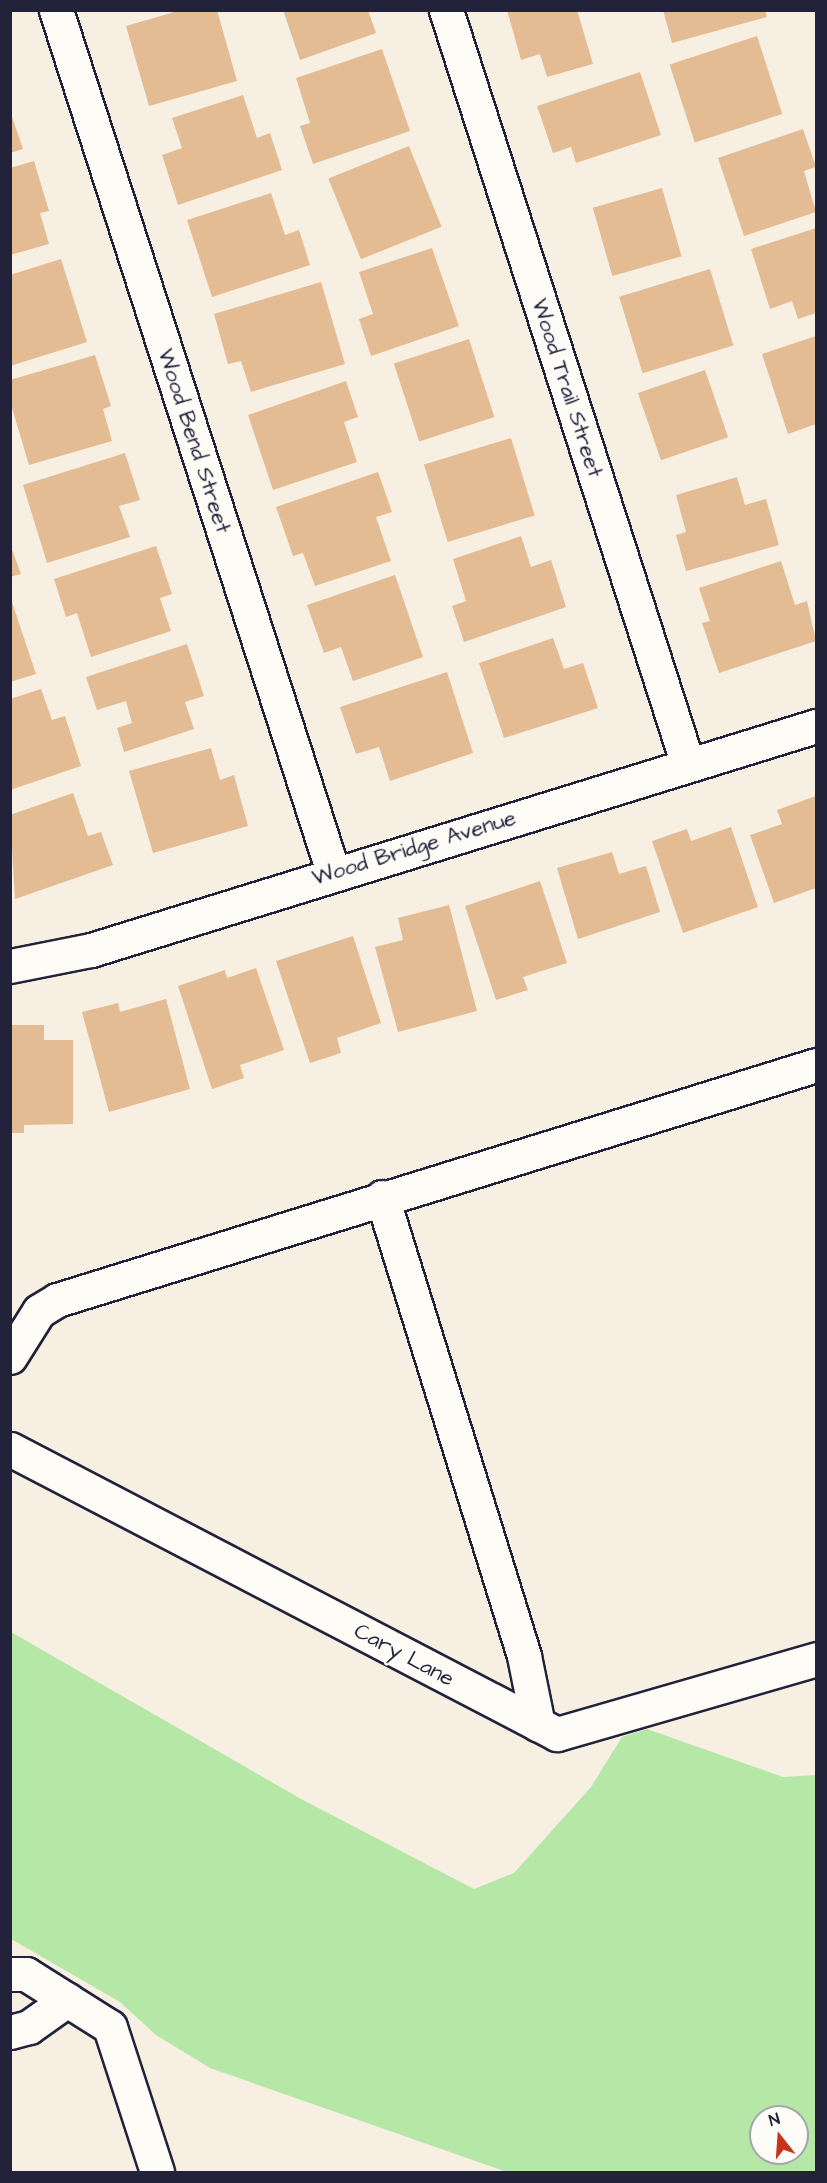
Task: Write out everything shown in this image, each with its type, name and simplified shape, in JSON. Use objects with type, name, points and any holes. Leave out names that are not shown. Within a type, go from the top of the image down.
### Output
[{"type":"street","name":"Wood Bend Street","points":[[56,10],[333,872]]},
{"type":"street","name":"Wood Trail Street","points":[[446,10],[688,765]]},
{"type":"street","name":"Wood Bridge Avenue","points":[[10,966],[91,950],[333,872],[816,726]]},
{"type":"street","points":[[10,1357],[39,1311],[57,1300],[382,1197],[816,1065]]},
{"type":"street","points":[[382,1197],[524,1656],[538,1725]]},
{"type":"street","name":"Cary Lane","points":[[10,1449],[557,1734],[816,1659]]},
{"type":"street","points":[[10,1974],[26,1974],[110,2027],[157,2172]]},
{"type":"street","points":[[10,2032],[29,2027],[67,2000]]},
{"type":"green space","points":[[11,1632],[301,1799],[474,1889],[514,1873],[591,1787],[622,1737],[647,1729],[783,1777],[816,1775],[816,2172],[507,2172],[210,2068],[156,2035],[120,2002],[11,1939]]},
{"type":"building","points":[[181,10],[217,10],[237,81],[149,106],[126,26]]},
{"type":"building","points":[[283,10],[368,10],[376,33],[300,60]]},
{"type":"building","points":[[507,10],[577,10],[593,64],[547,77],[540,54],[521,60]]},
{"type":"building","points":[[663,10],[765,10],[767,17],[672,43]]},
{"type":"building","points":[[757,36],[782,114],[695,142],[670,64]]},
{"type":"building","points":[[382,49],[410,131],[313,164],[300,126],[310,123],[296,78]]},
{"type":"building","points":[[640,72],[661,135],[576,163],[571,147],[553,153],[537,106]]},
{"type":"building","points":[[243,95],[257,138],[270,133],[282,170],[178,205],[162,155],[182,148],[172,118]]},
{"type":"building","points":[[10,111],[23,149],[10,153]]},
{"type":"building","points":[[803,129],[816,167],[804,171],[816,212],[744,236],[718,158]]},
{"type":"building","points":[[409,146],[442,227],[361,259],[328,179]]},
{"type":"building","points":[[34,161],[49,211],[40,213],[49,244],[10,255],[10,168]]},
{"type":"building","points":[[662,188],[682,256],[612,276],[593,208]]},
{"type":"building","points":[[271,193],[285,235],[299,230],[310,265],[212,297],[187,220]]},
{"type":"building","points":[[816,228],[816,313],[798,319],[792,301],[770,309],[751,249]]},
{"type":"building","points":[[432,248],[459,326],[371,356],[359,319],[373,314],[359,272]]},
{"type":"building","points":[[61,259],[87,342],[10,366],[10,275]]},
{"type":"building","points":[[710,269],[733,346],[643,373],[619,297]]},
{"type":"building","points":[[321,282],[345,364],[251,392],[241,361],[228,364],[214,314]]},
{"type":"building","points":[[816,336],[816,424],[788,434],[762,354]]},
{"type":"building","points":[[469,339],[494,417],[419,441],[394,363]]},
{"type":"building","points":[[95,355],[111,406],[103,409],[112,441],[29,465],[10,401],[10,380]]},
{"type":"building","points":[[705,370],[728,437],[661,460],[638,393]]},
{"type":"building","points":[[346,381],[358,417],[344,422],[357,462],[273,490],[248,415]]},
{"type":"building","points":[[511,438],[535,515],[448,542],[424,465]]},
{"type":"building","points":[[125,453],[140,500],[119,506],[130,537],[47,563],[23,485]]},
{"type":"building","points":[[378,472],[392,512],[376,517],[391,561],[315,586],[303,553],[293,556],[276,507]]},
{"type":"building","points":[[737,477],[745,505],[766,499],[779,545],[686,571],[676,535],[686,532],[676,495]]},
{"type":"building","points":[[521,536],[531,567],[551,560],[566,607],[464,642],[452,606],[466,601],[453,559]]},
{"type":"building","points":[[10,544],[21,574],[10,577]]},
{"type":"building","points":[[156,546],[172,594],[160,598],[171,631],[91,657],[77,613],[66,617],[54,579]]},
{"type":"building","points":[[781,561],[795,605],[807,601],[816,641],[719,673],[702,623],[710,621],[699,588]]},
{"type":"building","points":[[395,575],[423,657],[353,681],[341,647],[324,653],[307,605]]},
{"type":"building","points":[[10,596],[36,674],[10,682]]},
{"type":"building","points":[[553,638],[564,669],[583,663],[598,708],[504,738],[479,663]]},
{"type":"building","points":[[187,644],[204,696],[185,702],[194,729],[124,752],[117,728],[132,723],[126,701],[97,710],[86,677]]},
{"type":"building","points":[[447,672],[473,753],[390,781],[379,747],[356,754],[340,707]]},
{"type":"building","points":[[41,689],[52,720],[65,716],[81,766],[10,790],[10,699]]},
{"type":"building","points":[[211,748],[220,780],[234,775],[248,826],[153,853],[129,771]]},
{"type":"building","points":[[73,793],[88,836],[101,832],[113,865],[15,899],[10,815]]},
{"type":"building","points":[[816,796],[816,888],[774,903],[750,835],[782,824],[777,810]]},
{"type":"building","points":[[731,827],[758,907],[683,933],[652,841],[687,829],[691,841]]},
{"type":"building","points":[[612,852],[619,874],[646,866],[660,912],[578,939],[557,868]]},
{"type":"building","points":[[540,881],[567,963],[523,977],[528,990],[496,1000],[465,906]]},
{"type":"building","points":[[449,905],[477,1011],[398,1032],[375,947],[403,940],[398,918]]},
{"type":"building","points":[[353,936],[381,1023],[337,1038],[341,1053],[310,1063],[276,961]]},
{"type":"building","points":[[256,968],[284,1050],[240,1065],[244,1078],[212,1089],[178,986],[225,970],[227,978]]},
{"type":"building","points":[[166,999],[190,1089],[109,1112],[82,1012],[118,1003],[120,1012]]},
{"type":"building","points":[[10,1025],[44,1025],[44,1040],[73,1040],[73,1124],[24,1125],[24,1133],[10,1133]]}]
